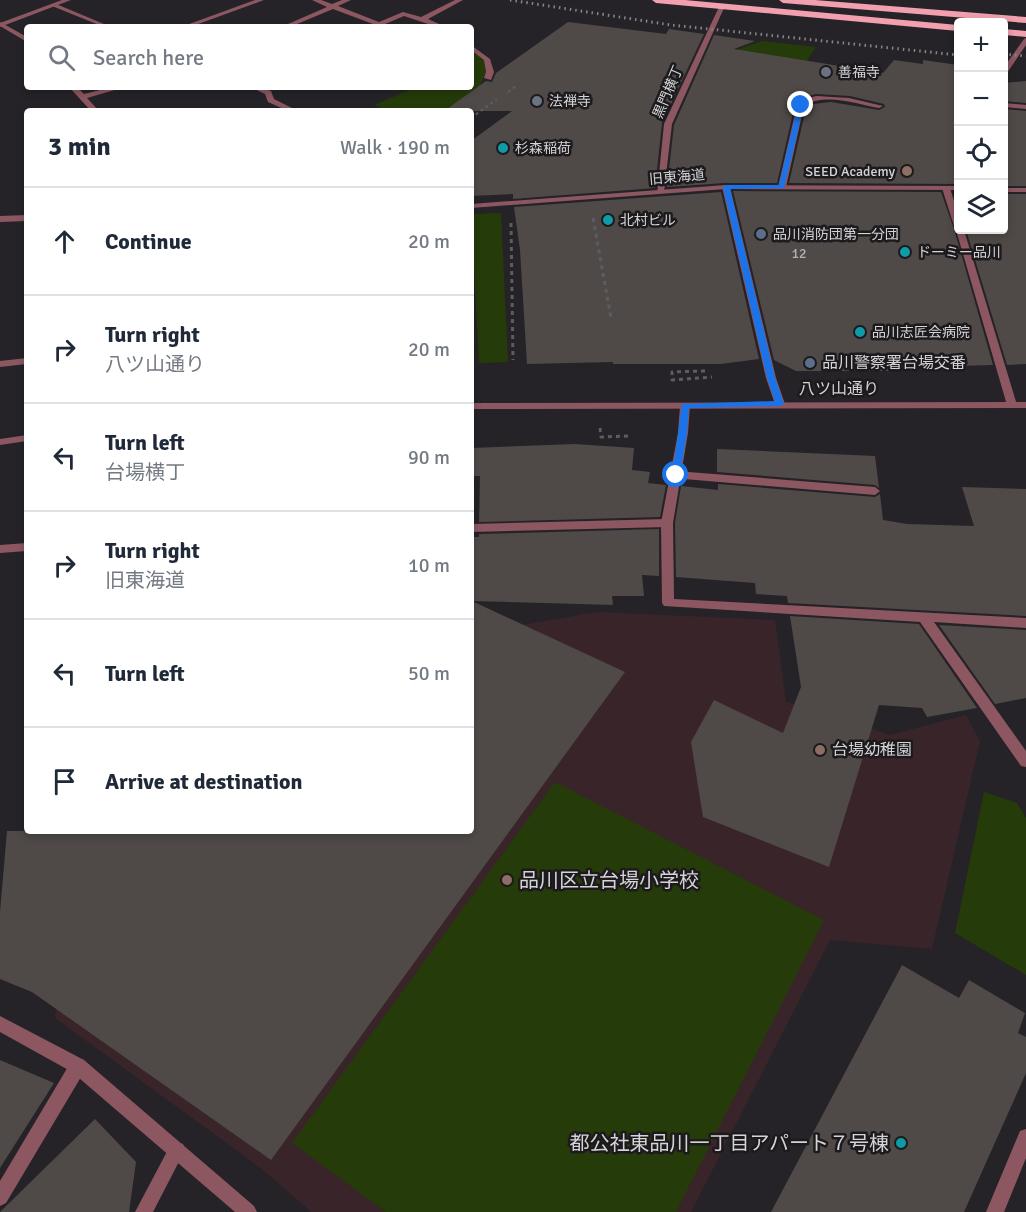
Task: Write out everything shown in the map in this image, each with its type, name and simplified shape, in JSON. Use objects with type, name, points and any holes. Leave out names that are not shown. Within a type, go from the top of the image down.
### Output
[{"type":"highway","points":[[656,0],[721,8],[954,28]]},
{"type":"highway","points":[[783,0],[1026,20]]},
{"type":"highway","points":[[1008,32],[1026,34]]},
{"type":"street","points":[[1,25],[68,0]]},
{"type":"street","points":[[193,24],[261,0]]},
{"type":"street","points":[[315,0],[374,24]]},
{"type":"street","points":[[291,24],[348,0]]},
{"type":"street","points":[[422,19],[460,0]]},
{"type":"street","points":[[54,5],[101,24]]},
{"type":"street","name":"黒門横丁","points":[[660,192],[668,124],[721,8]]},
{"type":"street","points":[[378,24],[403,14],[435,24]]},
{"type":"street","points":[[1,25],[24,38]]},
{"type":"street","points":[[1008,65],[1026,40]]},
{"type":"street","points":[[474,49],[487,59],[490,72],[488,78]]},
{"type":"street","points":[[76,90],[92,108]]},
{"type":"street","points":[[82,97],[109,90]]},
{"type":"street","points":[[261,90],[268,93],[271,100],[288,108]]},
{"type":"street","points":[[782,187],[801,105],[806,99],[817,97],[879,106]]},
{"type":"street","points":[[1008,105],[1026,107]]},
{"type":"street","points":[[726,187],[771,378],[780,404]]},
{"type":"street","name":"旧東海道","points":[[474,206],[726,187],[954,188]]},
{"type":"street","points":[[946,188],[954,213]]},
{"type":"street","points":[[1008,190],[1026,190]]},
{"type":"street","points":[[0,219],[24,218]]},
{"type":"street","points":[[961,234],[1012,405]]},
{"type":"street","points":[[0,364],[24,361]]},
{"type":"street","name":"八ツ山通り","points":[[474,406],[1026,405]]},
{"type":"street","points":[[685,406],[683,433],[668,523],[668,603],[1026,623]]},
{"type":"street","points":[[0,442],[24,438]]},
{"type":"street","points":[[676,475],[875,491]]},
{"type":"street","points":[[474,528],[668,523]]},
{"type":"street","points":[[0,549],[24,547]]},
{"type":"street","points":[[923,616],[1026,762]]},
{"type":"street","points":[[0,1024],[78,1066],[249,1212]]},
{"type":"street","points":[[0,1197],[78,1066]]},
{"type":"street","points":[[995,1212],[1026,1137]]},
{"type":"street","points":[[144,1212],[177,1150]]},
{"type":"path","points":[[474,116],[516,86]]},
{"type":"path","points":[[589,198],[611,318]]},
{"type":"path","points":[[510,204],[513,360]]},
{"type":"path","points":[[705,371],[672,372],[672,380],[712,377]]},
{"type":"shaded area","name":"品川区立台場小学校","points":[[597,612],[775,620],[786,702],[890,735],[966,715],[980,741],[932,949],[830,940],[691,1212],[311,1212],[262,1169],[55,1018],[65,929],[459,834],[474,834],[474,633]]},
{"type":"green space","points":[[762,41],[816,47],[800,71],[736,50]]},
{"type":"green space","points":[[474,52],[484,59],[486,72],[478,90],[447,108],[381,108],[374,105],[409,90],[474,90]]},
{"type":"green space","points":[[501,213],[508,362],[479,363],[474,270],[474,214]]},
{"type":"green space","points":[[555,782],[824,920],[676,1212],[386,1212],[292,1143]]},
{"type":"green space","points":[[984,792],[1017,803],[1026,818],[1026,975],[955,933]]},
{"type":"building","points":[[568,22],[666,34],[669,29],[704,34],[662,123],[655,188],[513,199],[513,194],[474,196],[474,139],[512,111],[448,108],[486,81],[492,82],[496,73]]},
{"type":"building","points":[[714,35],[755,41],[734,49],[883,73],[894,60],[923,64],[923,60],[954,64],[954,184],[789,183],[806,108],[813,104],[831,102],[879,110],[885,107],[884,104],[850,96],[816,94],[804,97],[795,104],[777,183],[724,183],[667,187],[674,125]]},
{"type":"building","points":[[1026,81],[1026,103],[1008,101],[1008,83]]},
{"type":"building","points":[[1008,109],[1026,111],[1026,186],[1008,186]]},
{"type":"building","points":[[733,191],[941,192],[993,365],[891,368],[893,371],[796,371],[774,360]]},
{"type":"building","points":[[721,192],[759,359],[721,364],[613,364],[613,362],[527,364],[520,250],[514,207]]},
{"type":"building","points":[[1008,194],[1026,194],[1026,364],[1007,365],[967,234],[1008,234]]},
{"type":"building","points":[[575,444],[634,448],[632,470],[650,472],[648,483],[666,485],[660,517],[479,522],[480,476],[474,476],[474,448]]},
{"type":"building","points":[[717,449],[875,456],[879,488],[875,485],[717,472]]},
{"type":"building","points":[[718,484],[875,497],[880,494],[883,520],[907,524],[974,526],[962,487],[1026,489],[1026,616],[788,603],[787,596],[756,594],[755,583],[676,577],[675,523],[681,486],[718,490]]},
{"type":"building","points":[[659,529],[659,576],[642,575],[644,596],[612,596],[613,605],[474,601],[474,537],[479,537],[479,534]]},
{"type":"building","points":[[474,602],[625,672],[271,1160],[32,992],[0,979],[0,912],[7,831],[24,831],[24,834],[474,834]]},
{"type":"building","points":[[790,616],[919,624],[977,708],[927,717],[922,708],[879,705],[829,867],[703,817],[691,742],[714,700],[783,733],[801,687]]},
{"type":"building","points":[[939,625],[1026,630],[1026,698],[995,704]]},
{"type":"building","name":"都公社東品川一丁目アパート７号棟","points":[[902,965],[959,998],[969,980],[1025,1013],[1018,1033],[1026,1037],[1026,1073],[964,1212],[771,1212]]},
{"type":"building","points":[[0,1060],[54,1083],[0,1168]]},
{"type":"building","points":[[95,1119],[136,1162],[129,1212],[0,1212]]},
{"type":"railway","points":[[510,0],[671,25],[954,55]]},
{"type":"railway","points":[[1008,54],[1026,56]]},
{"type":"place","name":"善福寺","points":[[826,72]]},
{"type":"place","name":"法禅寺","points":[[537,101]]},
{"type":"place","name":"杉森稲荷","points":[[503,148]]},
{"type":"place","name":"SEED Academy","points":[[907,171]]},
{"type":"place","name":"北村ビル","points":[[608,220]]},
{"type":"place","name":"品川消防団第一分団","points":[[761,234]]},
{"type":"place","name":"ドーミー品川","points":[[905,252]]},
{"type":"place","name":"品川志匠会病院","points":[[860,332]]},
{"type":"place","name":"品川警察署台場交番","points":[[810,363]]},
{"type":"place","name":"台場幼稚園","points":[[820,750]]},
{"type":"place","name":"品川区立台場小学校","points":[[507,880]]},
{"type":"place","name":"都公社東品川一丁目アパート７号棟","points":[[901,1143]]},
{"type":"route","points":[[676,475],[685,406],[780,404],[771,378],[726,187],[782,187],[801,105]]}]
